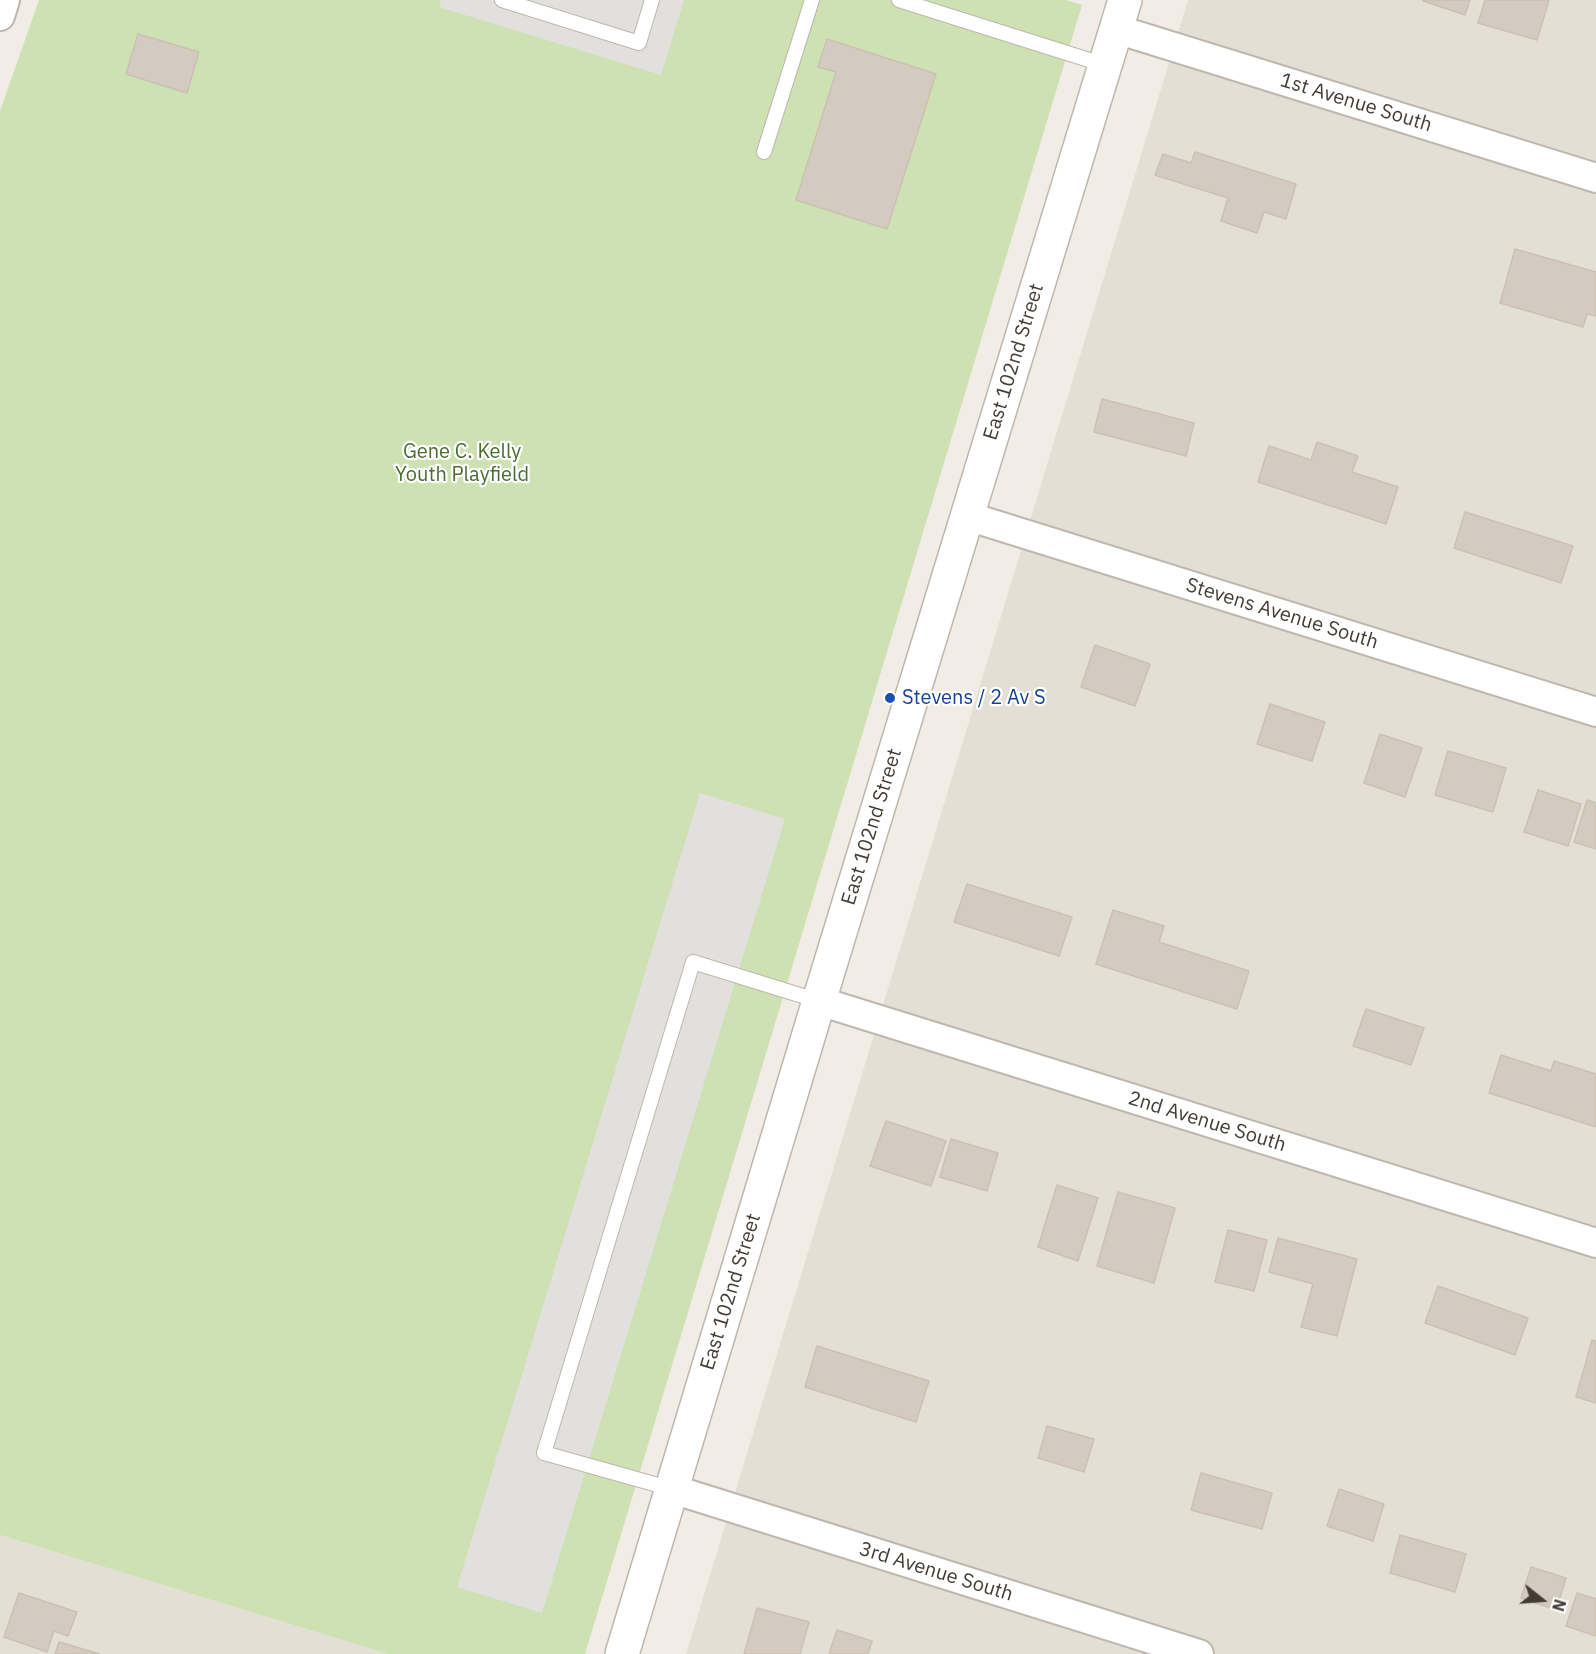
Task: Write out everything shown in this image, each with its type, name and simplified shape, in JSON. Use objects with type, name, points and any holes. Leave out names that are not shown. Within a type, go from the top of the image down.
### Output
[{"type":"street","points":[[0,16],[5,0]]},
{"type":"street","name":"East 102nd Street","points":[[622,1654],[1120,14]]},
{"type":"street","name":"1st Avenue South","points":[[1120,14],[1596,178]]},
{"type":"street","name":"Stevens Avenue South","points":[[967,516],[1596,712]]},
{"type":"street","name":"2nd Avenue South","points":[[819,1001],[1596,1243]]},
{"type":"street","name":"3rd Avenue South","points":[[672,1489],[1199,1654]]},
{"type":"lane","points":[[502,0],[639,43],[652,0]]},
{"type":"lane","points":[[764,152],[812,0]]},
{"type":"lane","points":[[899,0],[1105,65]]},
{"type":"lane","points":[[672,1489],[544,1453],[693,962],[819,1001]]},
{"type":"shaded area","points":[[441,0],[684,0],[661,75],[439,7]]},
{"type":"shaded area","points":[[1188,0],[1596,0],[1596,1654],[686,1654]]},
{"type":"shaded area","points":[[700,793],[785,819],[542,1613],[457,1587]]},
{"type":"shaded area","points":[[0,1535],[388,1654],[0,1654]]},
{"type":"green space","name":"Gene C. Kelly Youth Playfield","points":[[39,0],[1066,0],[1082,5],[585,1654],[388,1654],[0,1535],[0,111]]},
{"type":"building","points":[[1423,0],[1470,0],[1465,15]]},
{"type":"building","points":[[1485,0],[1549,0],[1537,40],[1478,23]]},
{"type":"building","points":[[138,34],[199,52],[187,93],[126,74]]},
{"type":"building","points":[[827,39],[936,74],[887,229],[796,200],[836,72],[818,67]]},
{"type":"building","points":[[1195,152],[1296,184],[1286,219],[1264,212],[1257,233],[1221,221],[1228,198],[1155,175],[1163,154],[1191,163]]},
{"type":"building","points":[[1515,249],[1596,272],[1596,316],[1587,314],[1583,327],[1500,303]]},
{"type":"building","points":[[1102,399],[1194,423],[1186,456],[1094,432]]},
{"type":"building","points":[[1317,442],[1358,456],[1352,472],[1398,487],[1386,524],[1258,482],[1269,446],[1311,460]]},
{"type":"building","points":[[1465,512],[1573,546],[1561,583],[1454,548]]},
{"type":"building","points":[[1095,645],[1150,664],[1135,706],[1081,687]]},
{"type":"building","points":[[1270,704],[1325,722],[1312,761],[1257,744]]},
{"type":"building","points":[[1380,734],[1422,748],[1405,797],[1364,783]]},
{"type":"building","points":[[1448,751],[1506,768],[1493,812],[1435,795]]},
{"type":"building","points":[[1538,790],[1581,804],[1568,846],[1524,832]]},
{"type":"building","points":[[1587,800],[1596,803],[1596,849],[1574,842]]},
{"type":"building","points":[[967,884],[1072,917],[1059,956],[954,922]]},
{"type":"building","points":[[1113,910],[1164,926],[1159,942],[1249,971],[1237,1009],[1096,964]]},
{"type":"building","points":[[1366,1009],[1424,1028],[1411,1065],[1353,1046]]},
{"type":"building","points":[[1501,1055],[1551,1071],[1554,1061],[1596,1074],[1596,1127],[1489,1093]]},
{"type":"building","points":[[886,1121],[946,1141],[931,1186],[870,1166]]},
{"type":"building","points":[[951,1139],[998,1153],[987,1191],[940,1177]]},
{"type":"building","points":[[1057,1185],[1098,1198],[1078,1261],[1038,1247]]},
{"type":"building","points":[[1118,1192],[1175,1208],[1154,1283],[1097,1266]]},
{"type":"building","points":[[1228,1230],[1267,1240],[1254,1291],[1215,1282]]},
{"type":"building","points":[[1278,1238],[1357,1259],[1337,1336],[1301,1327],[1313,1284],[1269,1272]]},
{"type":"building","points":[[1438,1286],[1528,1318],[1515,1355],[1425,1323]]},
{"type":"building","points":[[1592,1340],[1596,1341],[1596,1403],[1576,1397]]},
{"type":"building","points":[[817,1346],[929,1381],[916,1422],[805,1387]]},
{"type":"building","points":[[1047,1426],[1094,1439],[1084,1472],[1038,1458]]},
{"type":"building","points":[[1201,1473],[1272,1493],[1262,1529],[1191,1510]]},
{"type":"building","points":[[1339,1489],[1384,1504],[1373,1541],[1327,1526]]},
{"type":"building","points":[[1400,1535],[1466,1554],[1455,1592],[1390,1573]]},
{"type":"building","points":[[1531,1567],[1566,1578],[1556,1610],[1521,1598]]},
{"type":"building","points":[[19,1593],[77,1612],[68,1636],[54,1631],[47,1652],[4,1637]]},
{"type":"building","points":[[1577,1593],[1596,1599],[1596,1636],[1566,1626]]},
{"type":"building","points":[[757,1608],[809,1622],[800,1654],[744,1654]]},
{"type":"building","points":[[837,1630],[872,1641],[868,1654],[829,1654]]},
{"type":"building","points":[[59,1642],[100,1654],[55,1654]]},
{"type":"place","name":"Stevens / 2 Av S","points":[[890,698]]}]
